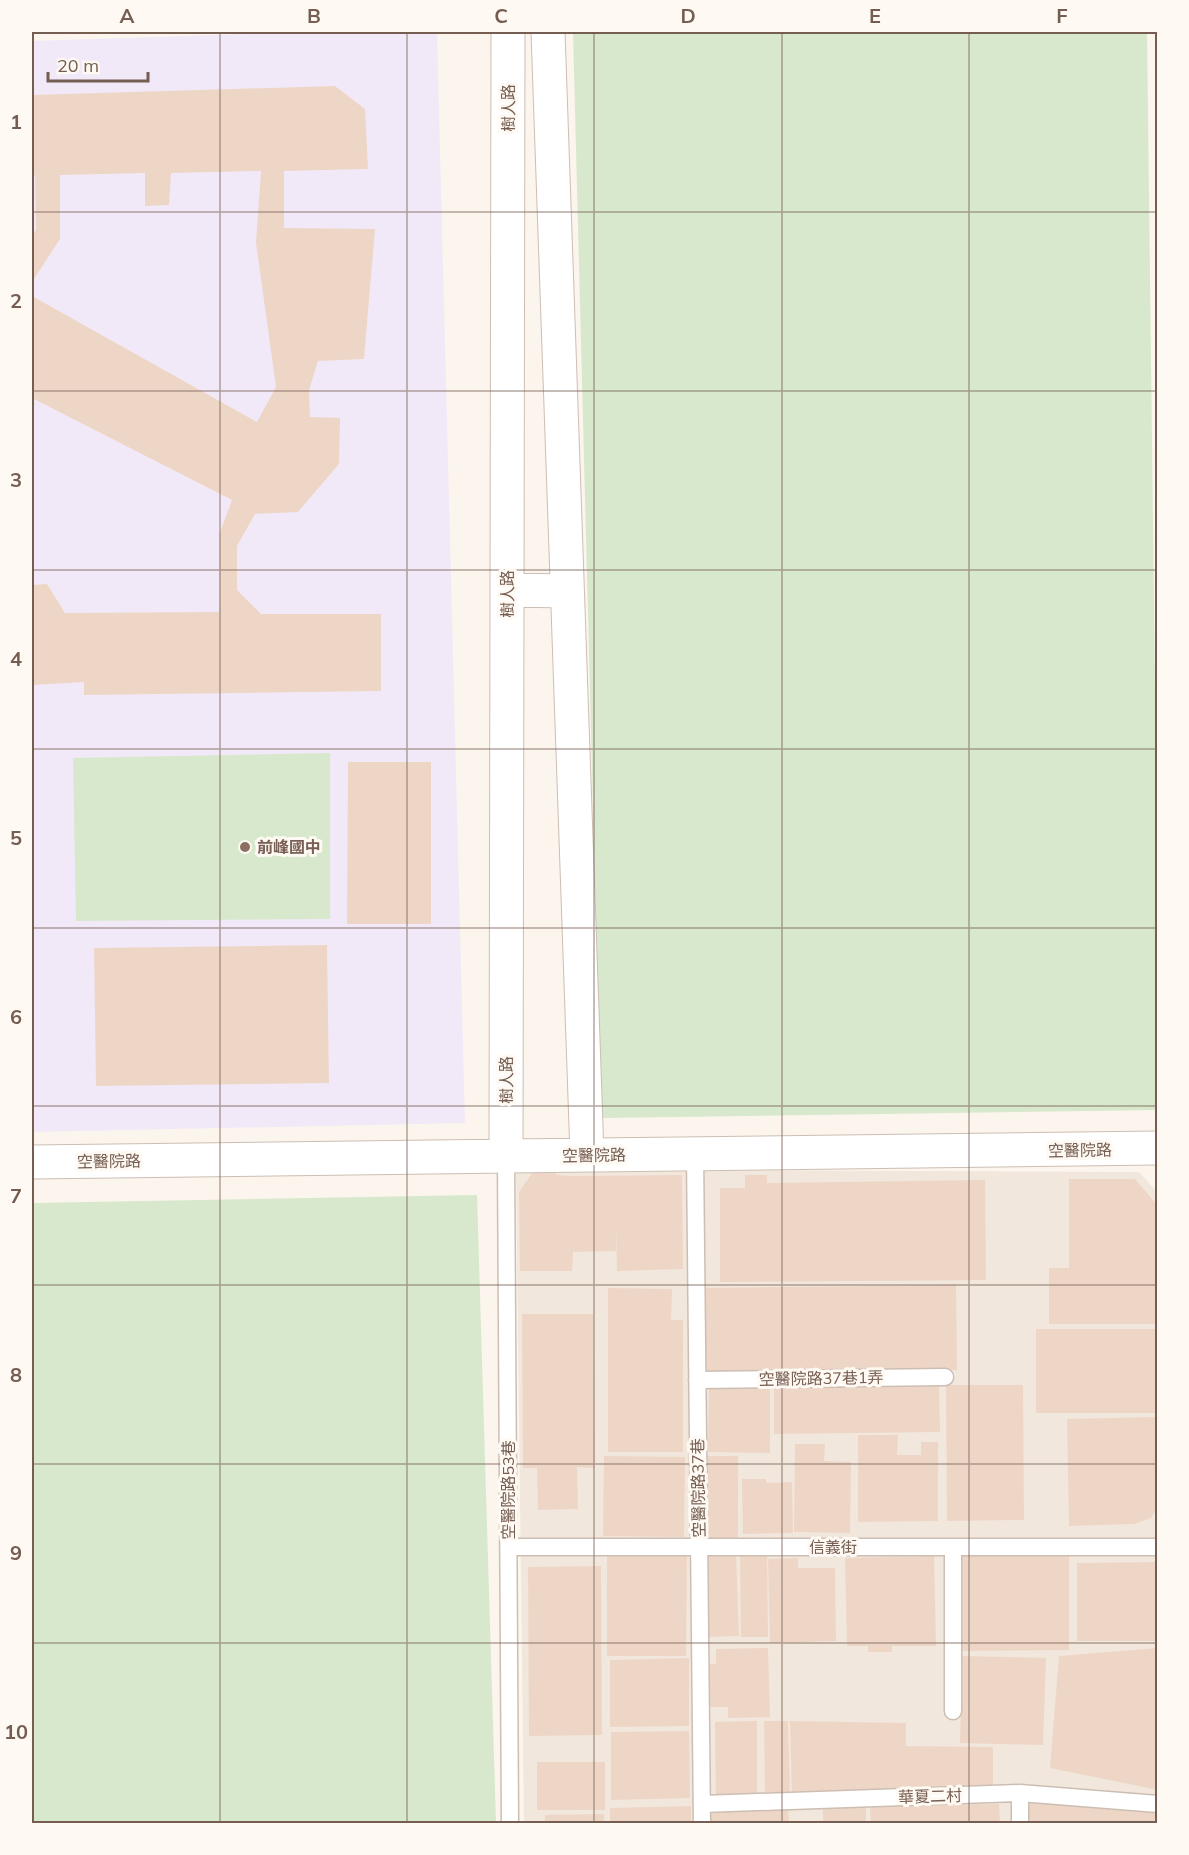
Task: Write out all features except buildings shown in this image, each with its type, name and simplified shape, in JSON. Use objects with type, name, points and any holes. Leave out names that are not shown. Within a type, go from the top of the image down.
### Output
[{"type":"street","name":"樹人路","points":[[506,1156],[508,32]]},
{"type":"street","points":[[548,32],[587,1155]]},
{"type":"street","points":[[507,590],[567,591]]},
{"type":"street","name":"空醫院路","points":[[32,1162],[1158,1148]]},
{"type":"lane","name":"空醫院路37巷","points":[[695,1154],[702,1824]]},
{"type":"lane","name":"空醫院路53巷","points":[[506,1156],[510,1824]]},
{"type":"lane","name":"空醫院路37巷1弄","points":[[697,1380],[945,1377]]},
{"type":"lane","name":"信義街","points":[[509,1547],[1158,1547]]},
{"type":"lane","points":[[953,1547],[953,1710]]},
{"type":"lane","points":[[1020,1793],[1020,1824]]},
{"type":"lane","name":"華夏二村","points":[[702,1804],[1020,1793],[1158,1804]]},
{"type":"shaded area","name":"前峰國中","points":[[310,32],[437,32],[465,1123],[32,1132],[32,41]]},
{"type":"shaded area","points":[[516,1169],[1139,1172],[1158,1193],[1157,1823],[524,1823]]},
{"type":"green space","points":[[573,32],[1147,32],[1157,853],[1157,1110],[601,1118]]},
{"type":"green space","points":[[330,753],[330,919],[76,921],[73,758]]},
{"type":"green space","points":[[477,1195],[496,1823],[32,1823],[32,1203]]},
{"type":"place","name":"前峰國中","points":[[245,847]]}]
